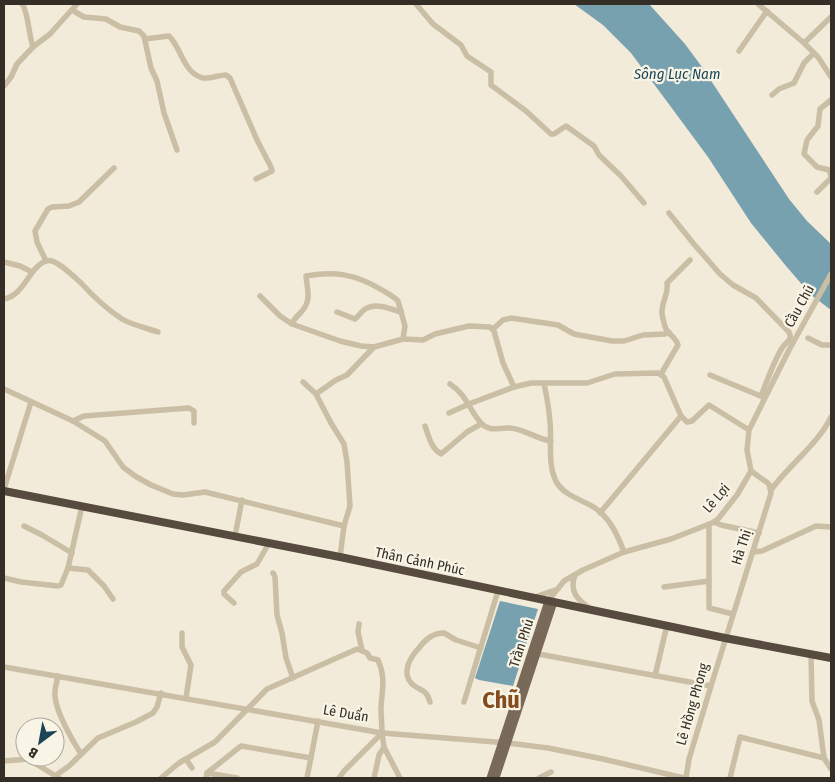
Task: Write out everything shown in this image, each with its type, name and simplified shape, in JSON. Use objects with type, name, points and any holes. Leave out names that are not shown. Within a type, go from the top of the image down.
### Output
[{"type":"highway","name":"Thân Cảnh Phúc","points":[[4,490],[725,638],[831,658]]},
{"type":"main road","name":"Trần Phú","points":[[496,778],[505,743],[551,601]]},
{"type":"main road","name":"Trần Phú","points":[[490,778],[505,743]]},
{"type":"street","points":[[22,4],[26,10],[26,22],[33,47]]},
{"type":"street","points":[[4,86],[17,64],[33,47],[50,34],[77,4]]},
{"type":"street","points":[[416,4],[433,24],[461,46],[467,56],[491,72],[491,85],[526,111],[551,134],[566,126],[585,139],[594,146],[599,154],[644,203]]},
{"type":"street","points":[[758,4],[766,8],[804,43],[814,53],[831,77]]},
{"type":"street","points":[[739,51],[766,8]]},
{"type":"street","points":[[72,10],[84,17],[106,19],[120,27],[134,29],[145,39],[151,68],[157,80],[164,113],[177,150]]},
{"type":"street","points":[[804,43],[831,17]]},
{"type":"street","points":[[145,39],[168,36],[188,66],[198,75],[205,78],[226,75],[230,78],[272,170],[270,173],[256,179]]},
{"type":"street","points":[[772,95],[794,83],[804,63],[814,53]]},
{"type":"street","points":[[817,192],[831,177],[829,170],[817,167],[806,157],[804,151],[807,140],[818,126],[820,109],[831,100]]},
{"type":"street","points":[[46,261],[37,242],[36,231],[48,209],[69,206],[78,202],[114,168]]},
{"type":"street","points":[[670,213],[692,243],[720,274],[756,298],[791,335],[782,348],[749,430],[747,450],[751,471],[765,480],[771,490]]},
{"type":"street","points":[[4,299],[12,297],[32,272],[50,260],[64,268],[123,319],[158,332]]},
{"type":"street","points":[[661,374],[678,345],[676,339],[667,330],[662,311],[669,290],[668,283],[690,260]]},
{"type":"street","points":[[4,262],[20,266],[32,272]]},
{"type":"street","points":[[292,324],[293,320],[307,304],[309,297],[306,276],[335,273],[355,276],[396,298],[405,326],[403,339]]},
{"type":"street","name":"Cầu Chũ","points":[[763,397],[831,274]]},
{"type":"street","points":[[260,296],[280,316],[292,324],[340,341],[374,347],[403,339],[423,340],[435,334],[469,326],[493,329]]},
{"type":"street","points":[[337,312],[355,319],[364,310],[373,306],[401,312]]},
{"type":"street","points":[[493,329],[503,320],[511,318],[558,325],[574,334],[612,341],[624,342],[643,335],[665,334],[669,332]]},
{"type":"street","points":[[493,329],[503,363],[514,387]]},
{"type":"street","points":[[808,338],[822,345],[831,345]]},
{"type":"street","points":[[316,394],[336,380],[348,375],[374,347]]},
{"type":"street","points":[[449,413],[514,387],[531,383],[587,383],[615,374],[661,374]]},
{"type":"street","points":[[661,374],[684,420],[690,422],[709,405],[749,430]]},
{"type":"street","points":[[710,375],[763,397]]},
{"type":"street","points":[[303,382],[316,394],[344,444],[350,506],[344,526],[340,558]]},
{"type":"street","points":[[450,384],[462,392],[482,424],[490,429],[511,428],[542,440],[551,441]]},
{"type":"street","points":[[544,384],[548,402],[552,467],[557,482],[566,493],[596,508],[616,530],[624,552]]},
{"type":"street","points":[[4,389],[74,421],[105,441],[123,467],[135,476],[173,494],[182,495],[205,492],[344,526]]},
{"type":"street","points":[[4,490],[31,402]]},
{"type":"street","points":[[74,421],[84,416],[189,408],[194,411],[194,423]]},
{"type":"street","points":[[600,513],[681,416]]},
{"type":"street","points":[[771,490],[784,472],[830,422]]},
{"type":"street","points":[[425,426],[430,442],[438,453],[441,454],[466,432],[482,424]]},
{"type":"street","name":"Lê Lợi","points":[[534,598],[557,589],[564,581],[624,552],[671,539],[711,523],[737,494],[751,471]]},
{"type":"street","name":"Hà Thị","points":[[725,638],[771,490]]},
{"type":"street","points":[[234,536],[242,500]]},
{"type":"street","points":[[4,578],[58,586],[64,583],[82,506]]},
{"type":"street","points":[[733,614],[709,608],[711,523],[759,533]]},
{"type":"street","points":[[24,526],[72,553]]},
{"type":"street","points":[[753,552],[762,551],[816,526],[831,527]]},
{"type":"street","points":[[234,603],[224,594],[224,591],[241,572],[257,564],[269,543]]},
{"type":"street","points":[[68,568],[88,570],[104,586],[113,599]]},
{"type":"street","points":[[273,574],[275,577],[277,616],[282,632],[286,658],[293,678]]},
{"type":"street","points":[[575,575],[573,590],[578,600],[590,610]]},
{"type":"street","points":[[664,588],[709,581]]},
{"type":"street","points":[[551,601],[557,589]]},
{"type":"street","points":[[464,702],[498,591]]},
{"type":"street","points":[[359,624],[358,632],[362,650]]},
{"type":"street","points":[[655,676],[667,625]]},
{"type":"street","points":[[182,633],[182,647],[191,665],[186,698]]},
{"type":"street","points":[[430,702],[427,692],[411,683],[407,673],[409,659],[420,646],[432,635],[444,633],[456,640],[481,648]]},
{"type":"street","name":"Lê Hồng Phong","points":[[685,778],[725,638]]},
{"type":"street","points":[[161,778],[186,759],[215,742],[267,689],[357,649],[367,653],[370,658],[378,660],[382,668],[385,685],[382,704],[384,747],[400,778]]},
{"type":"street","points":[[534,653],[711,686]]},
{"type":"street","points":[[811,654],[812,701],[819,720],[824,758],[831,769]]},
{"type":"street","name":"Lê Duẩn","points":[[4,667],[249,708],[382,733],[548,748],[603,758],[685,778]]},
{"type":"street","points":[[58,676],[54,691],[55,700],[80,754]]},
{"type":"street","points":[[4,762],[28,759],[57,777],[98,738],[153,713],[161,693]]},
{"type":"street","points":[[307,778],[318,721]]},
{"type":"street","points":[[339,778],[382,733]]},
{"type":"street","points":[[730,778],[740,737],[824,758]]},
{"type":"street","points":[[206,775],[241,746],[311,758]]},
{"type":"street","points":[[374,778],[379,755],[384,747]]},
{"type":"street","points":[[186,759],[192,768]]},
{"type":"street","points":[[539,778],[551,772]]},
{"type":"street","points":[[206,775],[237,778]]},
{"type":"water","name":"Sông Lục Nam","points":[[574,4],[649,4],[685,44],[789,199],[807,221],[831,244],[831,310],[811,295],[751,223],[708,157],[631,53],[603,25]]},
{"type":"water","points":[[500,601],[538,609],[513,686],[475,678]]},
{"type":"district","name":"Chũ","points":[[501,700]]}]
